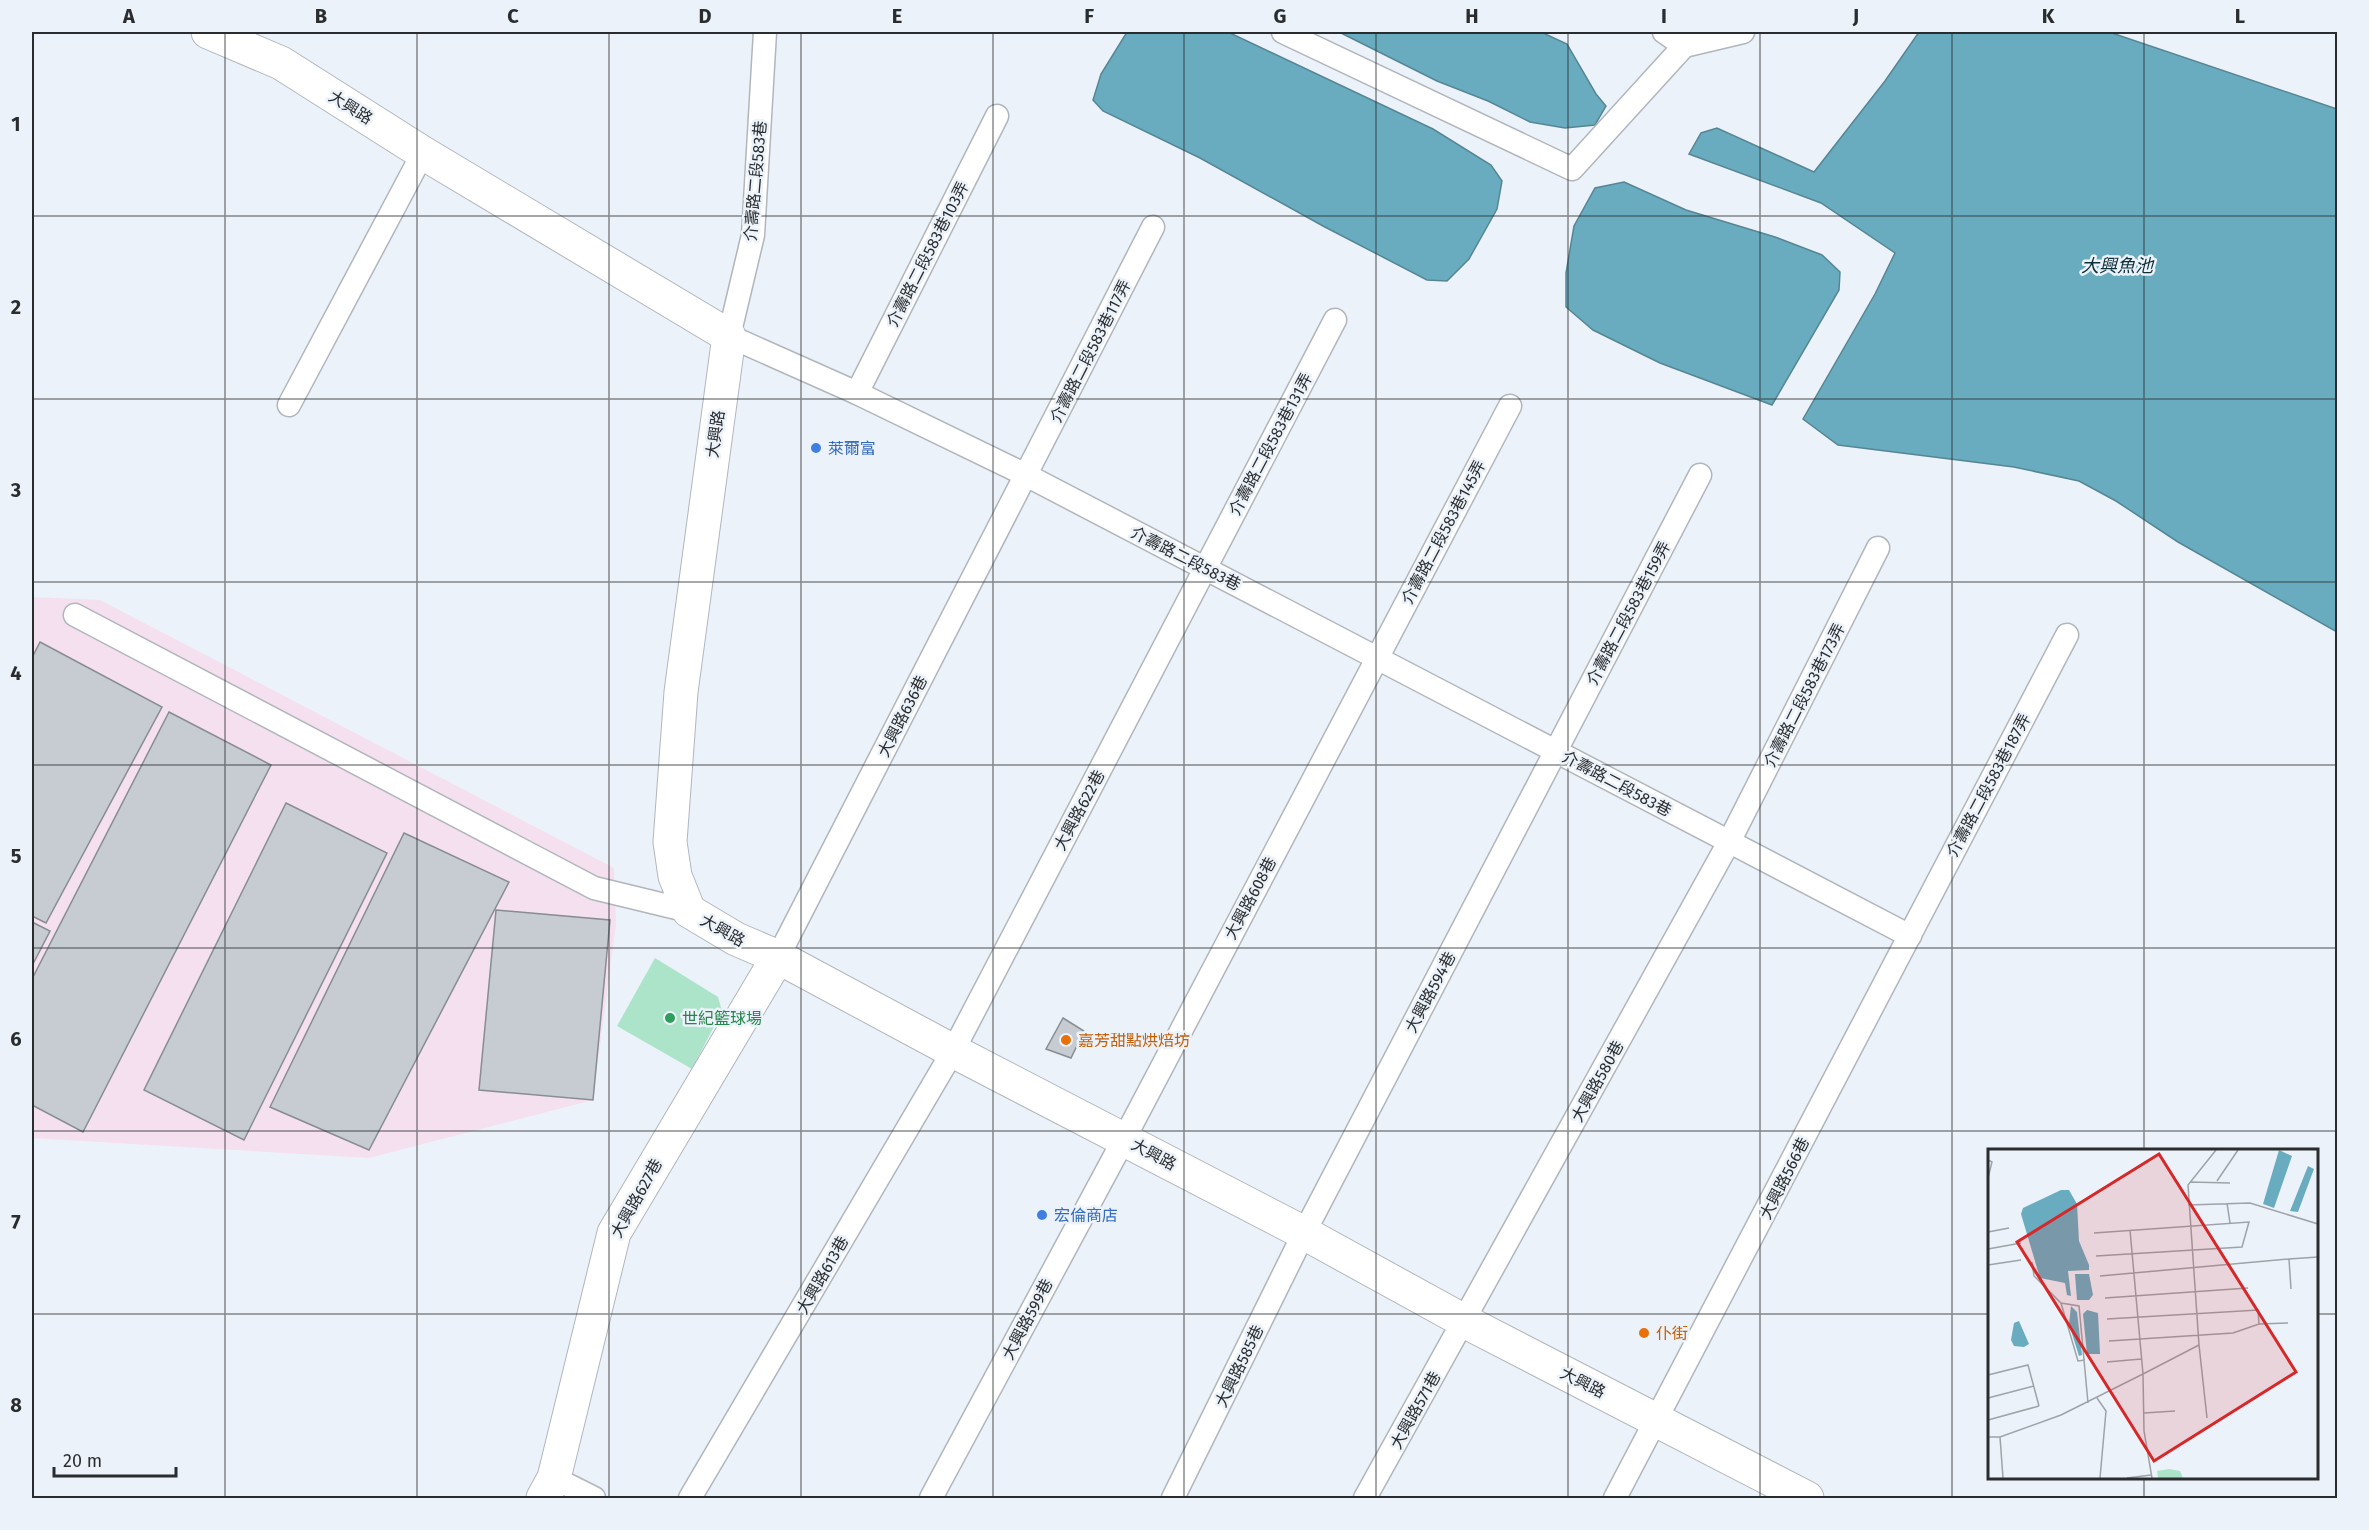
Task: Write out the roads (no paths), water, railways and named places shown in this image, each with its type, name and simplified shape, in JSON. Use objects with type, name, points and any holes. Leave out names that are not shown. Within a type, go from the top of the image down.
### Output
[{"type":"street","name":"大興路","points":[[208,32],[281,63],[423,153],[729,336],[681,692],[670,842],[675,876],[689,911],[735,939],[778,957],[953,1051],[1304,1233],[1464,1321],[1807,1498]]},
{"type":"street","name":"大興路627巷","points":[[549,1488],[614,1233],[778,957]]},
{"type":"lane","name":"介壽路二段583巷","points":[[765,32],[753,235],[729,336],[857,393],[1026,475],[1910,936]]},
{"type":"lane","points":[[1283,32],[1572,169],[1684,46],[1743,32]]},
{"type":"lane","points":[[1664,32],[1684,46]]},
{"type":"lane","name":"介壽路二段583巷103弄","points":[[857,393],[997,116]]},
{"type":"lane","points":[[289,405],[423,153]]},
{"type":"lane","name":"介壽路二段583巷117弄","points":[[1026,475],[1154,227]]},
{"type":"lane","name":"介壽路二段583巷131弄","points":[[1205,568],[1335,320]]},
{"type":"lane","name":"介壽路二段583巷145弄","points":[[1377,658],[1510,406]]},
{"type":"lane","name":"大興路636巷","points":[[778,957],[1026,475]]},
{"type":"lane","name":"介壽路二段583巷159弄","points":[[1556,752],[1700,475]]},
{"type":"lane","name":"介壽路二段583巷173弄","points":[[1729,842],[1878,548]]},
{"type":"lane","name":"大興路622巷","points":[[953,1051],[1205,568]]},
{"type":"lane","points":[[75,615],[594,888],[689,911]]},
{"type":"lane","name":"介壽路二段583巷187弄","points":[[1910,936],[2067,635]]},
{"type":"lane","name":"大興路608巷","points":[[1124,1139],[1377,658]]},
{"type":"lane","name":"大興路594巷","points":[[1304,1233],[1556,752]]},
{"type":"lane","name":"大興路580巷","points":[[1464,1321],[1729,842]]},
{"type":"lane","name":"大興路566巷","points":[[1615,1498],[1658,1420],[1910,936]]},
{"type":"lane","name":"大興路613巷","points":[[690,1498],[953,1051]]},
{"type":"lane","name":"大興路599巷","points":[[931,1498],[1124,1139]]},
{"type":"lane","name":"大興路585巷","points":[[1173,1498],[1304,1233]]},
{"type":"lane","name":"大興路571巷","points":[[1365,1498],[1464,1321]]},
{"type":"lane","points":[[549,1488],[594,1498]]},
{"type":"water","points":[[1127,32],[1228,32],[1433,129],[1491,165],[1502,181],[1497,209],[1469,259],[1447,281],[1427,280],[1200,158],[1103,111],[1093,100],[1101,74]]},
{"type":"water","points":[[1339,32],[1541,32],[1567,44],[1596,94],[1606,106],[1595,125],[1565,128],[1530,122],[1488,101],[1437,81]]},
{"type":"water","name":"大興魚池","points":[[1919,32],[2109,32],[2337,109],[2337,632],[2178,542],[2116,501],[2079,481],[2014,467],[1838,445],[1803,419],[1875,294],[1895,253],[1821,203],[1689,154],[1701,133],[1717,128],[1814,172],[1885,81]]},
{"type":"water","points":[[1624,182],[1686,210],[1775,237],[1822,255],[1840,272],[1839,290],[1772,405],[1660,363],[1593,330],[1566,307],[1566,273],[1574,226],[1595,188]]},
{"type":"place","name":"萊爾富","points":[[816,448]]},
{"type":"place","name":"世紀籃球場","points":[[670,1018]]},
{"type":"place","name":"嘉芳甜點烘焙坊","points":[[1066,1040]]},
{"type":"place","name":"宏倫商店","points":[[1042,1215]]},
{"type":"place","name":"仆街","points":[[1644,1333]]}]
